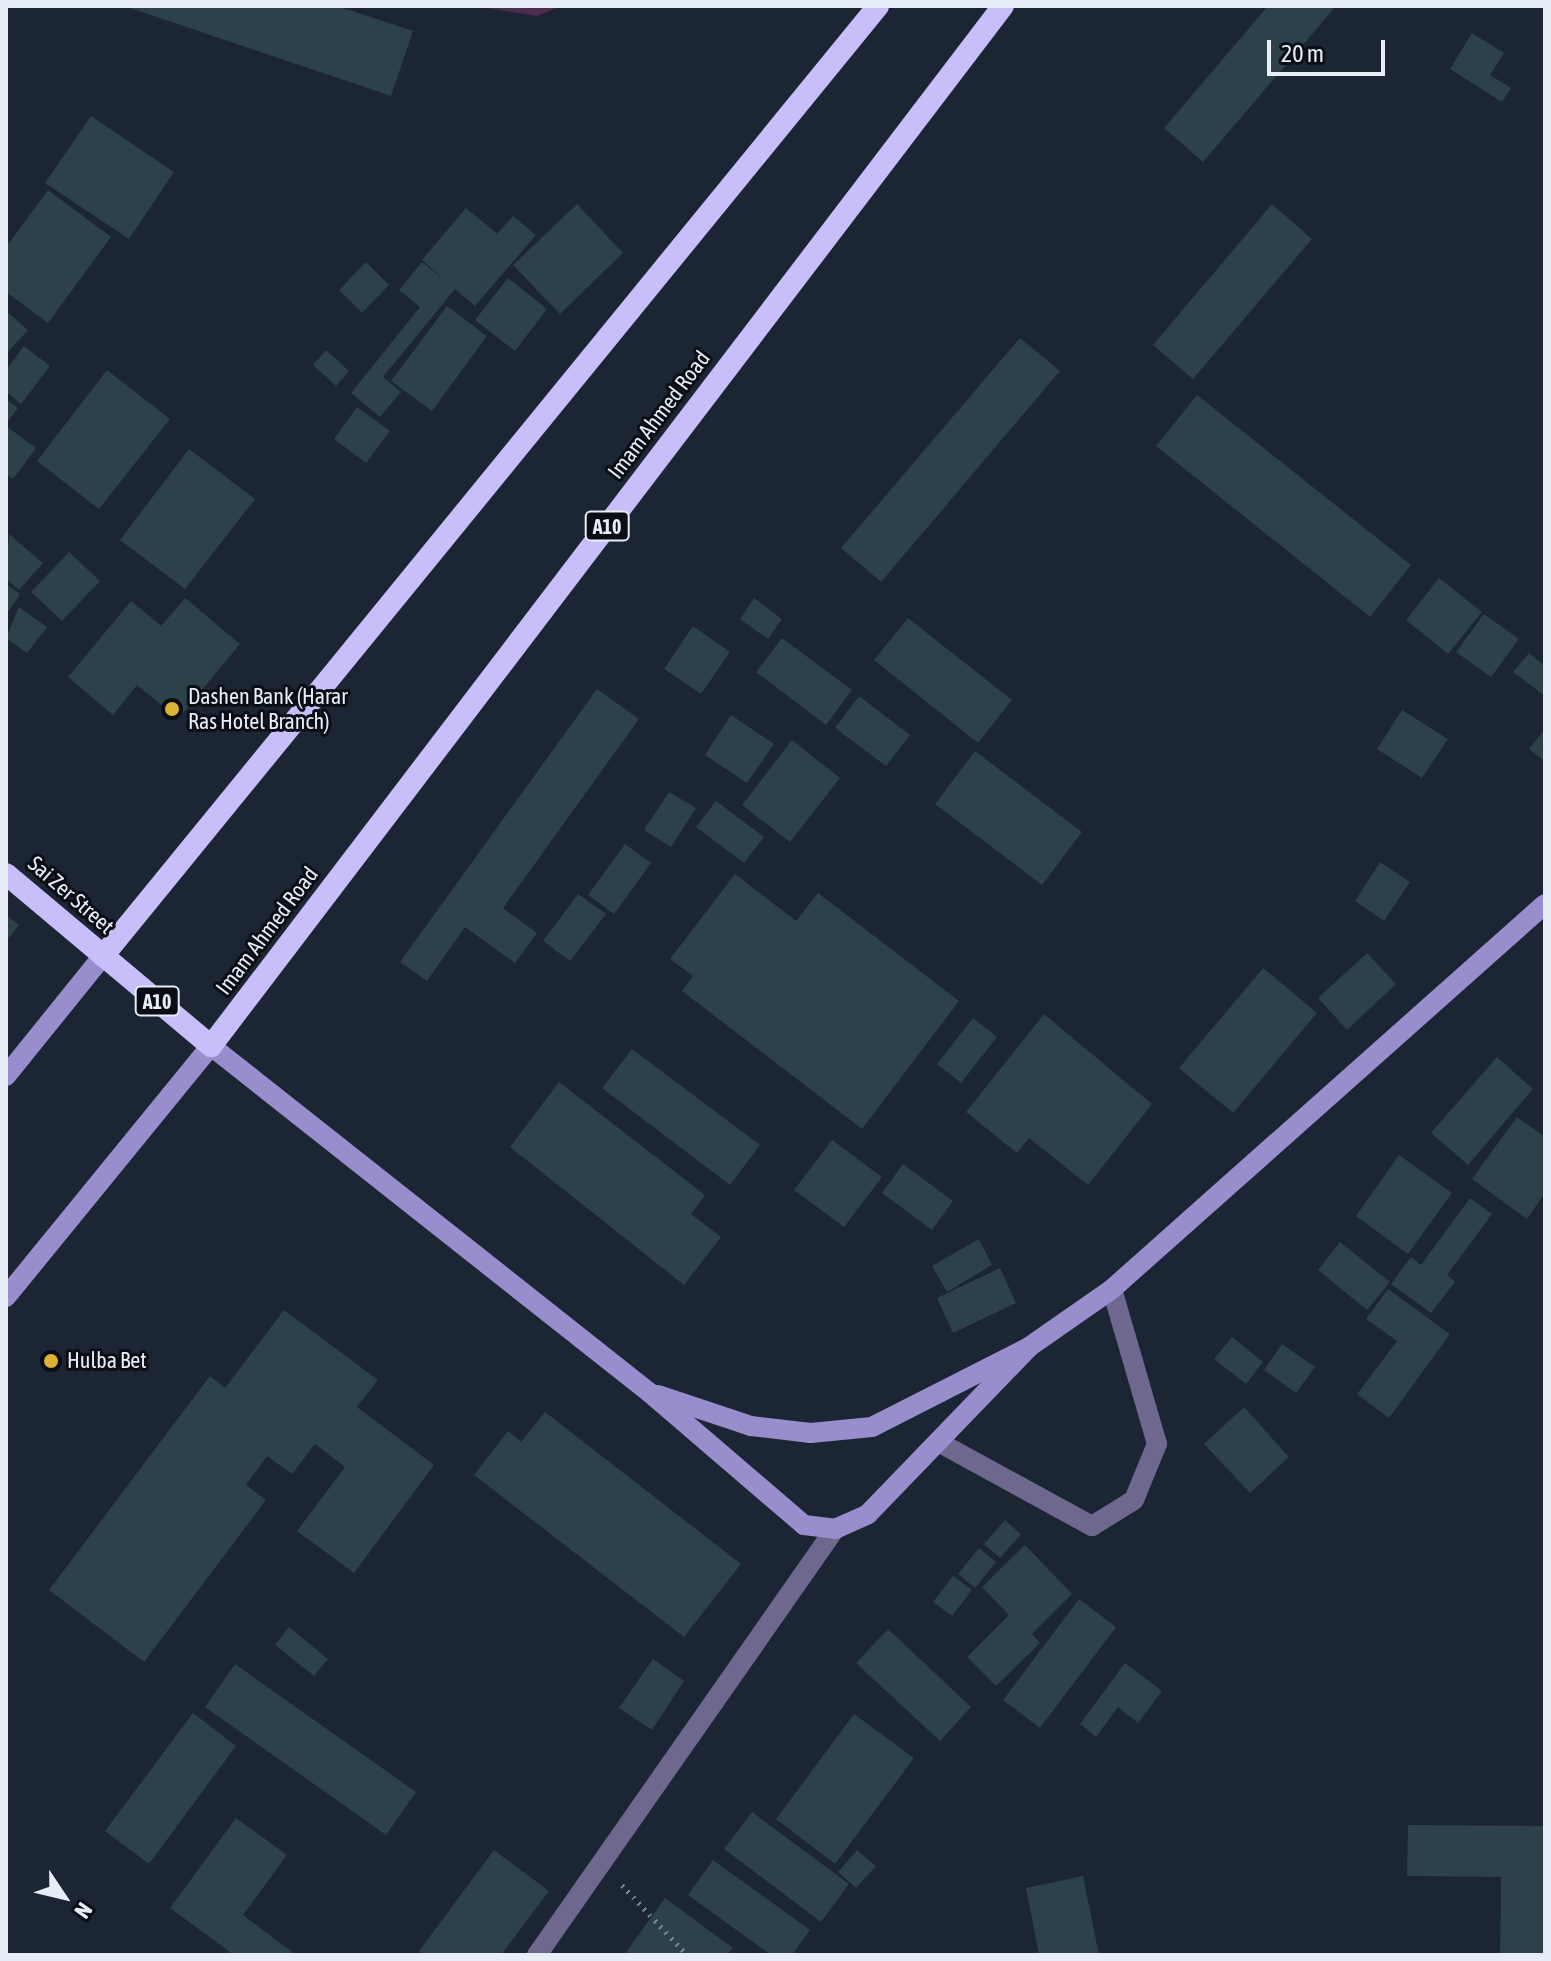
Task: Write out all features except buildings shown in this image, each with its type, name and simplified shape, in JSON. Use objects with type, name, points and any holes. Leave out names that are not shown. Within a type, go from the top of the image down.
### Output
[{"type":"highway","points":[[103,956],[878,6]]},
{"type":"highway","name":"Imam Ahmed Road","points":[[211,1046],[1003,6]]},
{"type":"highway","name":"Sai Zer Street","points":[[6,874],[103,956]]},
{"type":"highway","name":"A10","points":[[103,956],[211,1046]]},
{"type":"main road","points":[[650,1393],[751,1426],[811,1433],[872,1427],[1029,1347],[1112,1289],[1545,904]]},
{"type":"main road","points":[[6,1076],[103,956]]},
{"type":"main road","points":[[6,1297],[211,1046],[650,1393],[773,1503],[804,1525],[835,1529],[868,1514],[942,1444],[1029,1347]]},
{"type":"street","points":[[942,1444],[1092,1526],[1134,1500],[1157,1444],[1112,1289]]},
{"type":"street","points":[[537,1955],[835,1529]]},
{"type":"path","points":[[600,1861],[687,1955]]},
{"type":"shaded area","points":[[475,6],[562,6],[537,16]]},
{"type":"place","name":"Dashen Bank (Harar Ras Hotel Branch)","points":[[172,709]]},
{"type":"place","name":"Hulba Bet","points":[[51,1361]]}]
